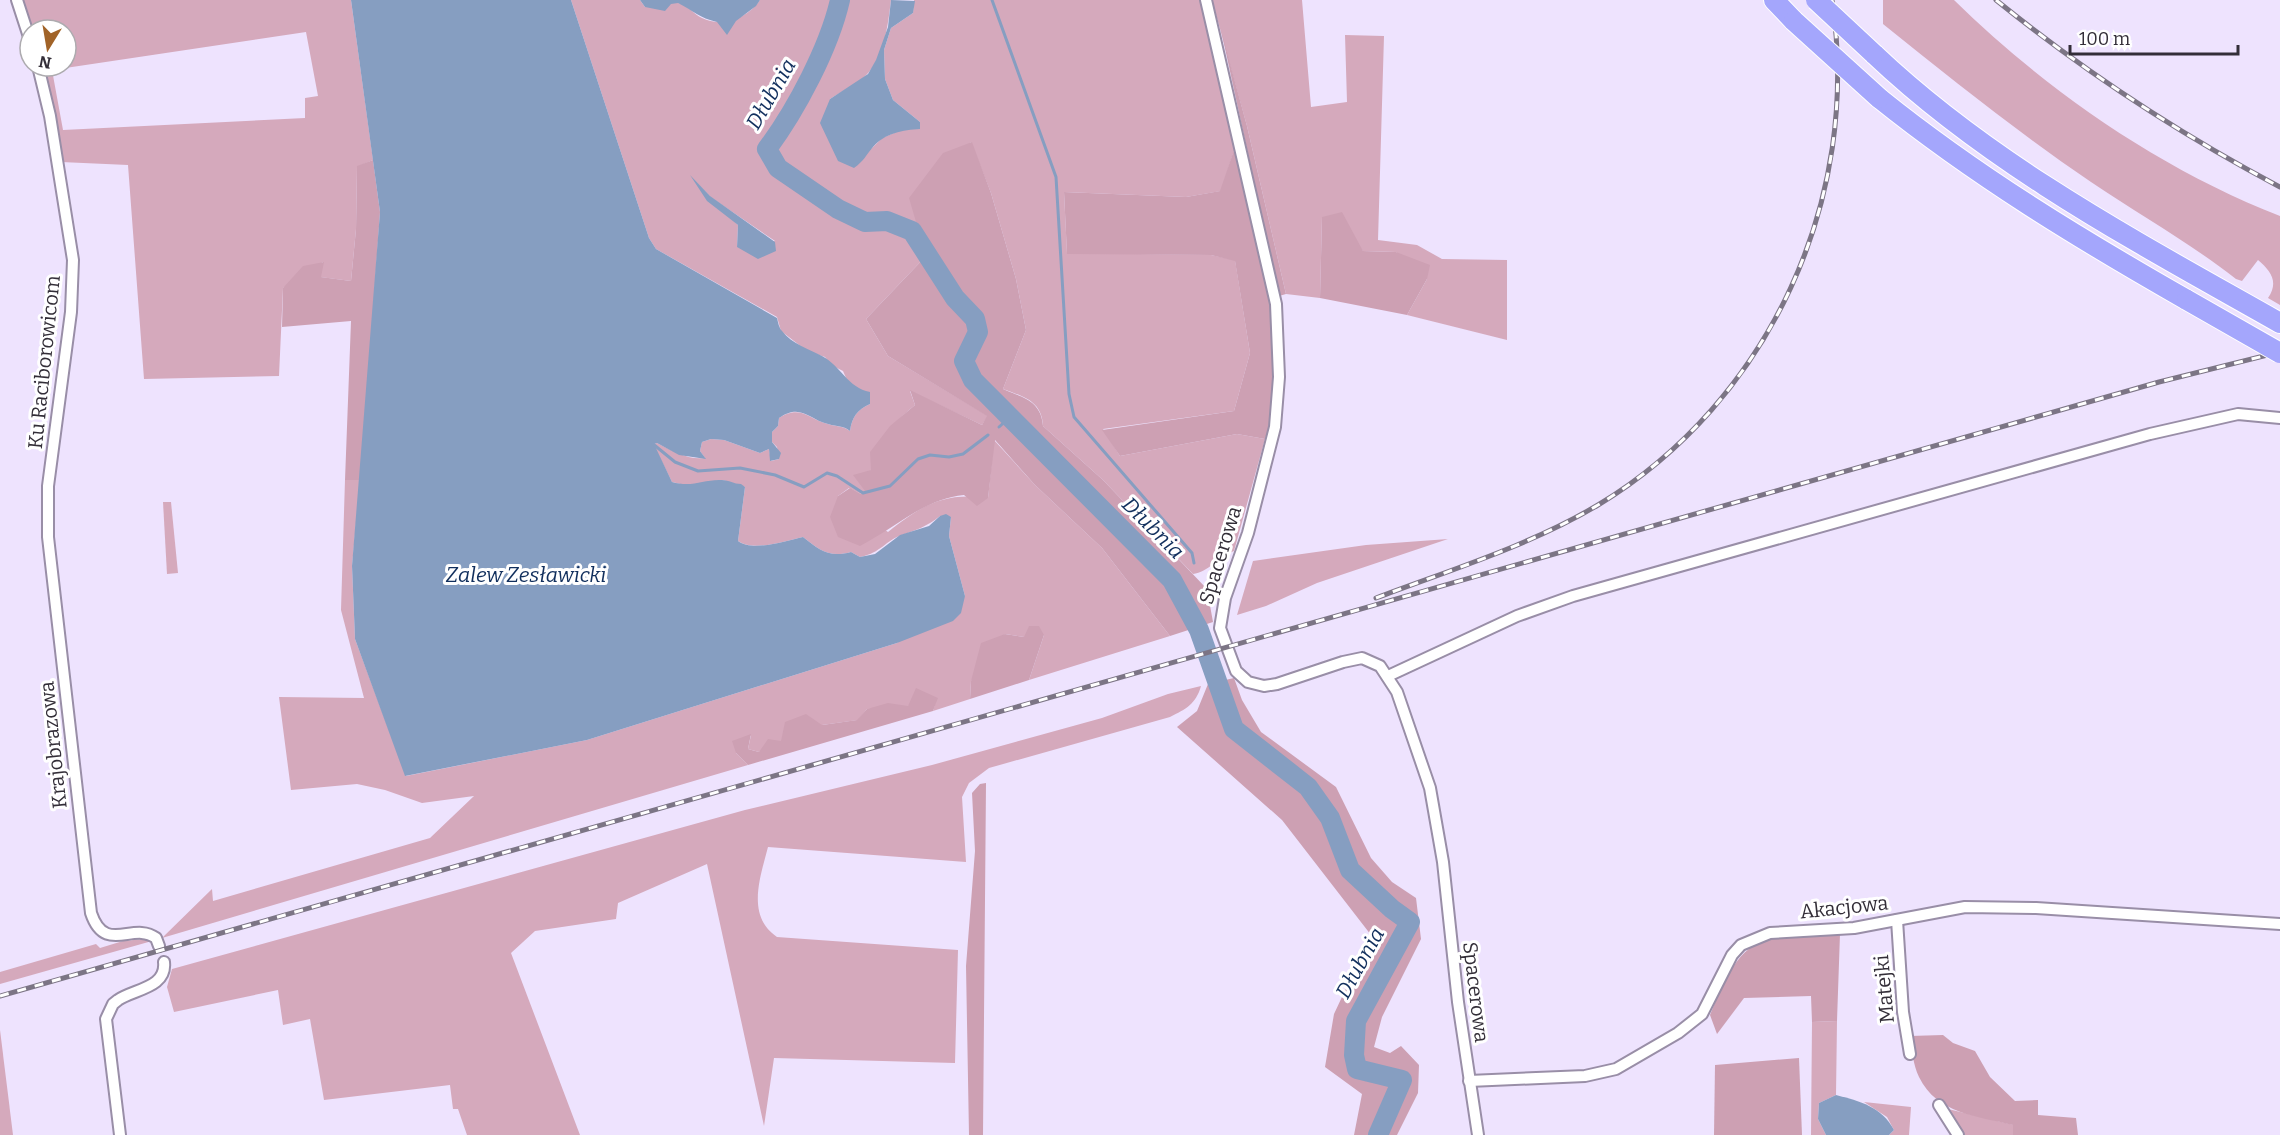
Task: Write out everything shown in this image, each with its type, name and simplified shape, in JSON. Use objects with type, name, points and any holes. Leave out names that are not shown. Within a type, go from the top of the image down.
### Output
[{"type":"highway","points":[[1774,0],[1879,98],[1929,139],[2030,208],[2280,353]]},
{"type":"highway","points":[[1816,0],[1906,85],[1950,120],[2023,171],[2280,323]]},
{"type":"street","points":[[18,0],[23,18]]},
{"type":"street","name":"Spacerowa","points":[[1206,0],[1276,304],[1279,378],[1275,427],[1248,533],[1221,614],[1222,636],[1236,671],[1255,684],[1264,686],[1288,681],[1343,662],[1362,658],[1380,666],[1397,692],[1430,788],[1443,862],[1469,1081],[1478,1135]]},
{"type":"street","name":"Ku Raciborowicom","points":[[41,78],[50,116],[73,260],[71,312],[48,486]]},
{"type":"street","points":[[1388,676],[1517,616],[1573,596],[2161,431],[2238,414],[2280,418]]},
{"type":"street","name":"Krajobrazowa","points":[[48,486],[48,537],[91,913],[97,927],[109,934],[122,936],[144,932],[156,938],[159,946]]},
{"type":"street","name":"Akacjowa","points":[[1469,1081],[1585,1076],[1616,1069],[1678,1033],[1702,1014],[1717,979],[1732,955],[1741,945],[1770,933],[1854,928],[1965,907],[2260,921],[2280,924]]},
{"type":"street","name":"Matejki","points":[[1897,920],[1903,1012],[1910,1054]]},
{"type":"street","points":[[120,1135],[106,1019],[113,1004],[118,1000],[160,979],[164,970],[164,962]]},
{"type":"street","points":[[1939,1105],[1958,1135]]},
{"type":"shaded area","points":[[23,0],[351,0],[373,160],[357,167],[356,229],[351,281],[320,277],[323,262],[283,288],[279,376],[144,379],[128,165],[61,162],[46,78],[53,78],[63,130],[305,118],[305,98],[318,96],[306,32],[78,66],[78,18],[28,18]]},
{"type":"shaded area","points":[[571,0],[640,0],[645,7],[678,3],[685,5],[702,18],[718,22],[734,20],[742,16],[760,0],[891,0],[885,38],[879,56],[861,80],[830,99],[871,149],[882,138],[920,122],[893,100],[885,79],[884,50],[891,28],[913,13],[914,0],[1202,0],[1237,141],[1221,191],[1186,197],[1064,192],[1067,253],[1211,255],[1235,260],[1250,353],[1234,411],[1103,429],[1120,456],[1237,434],[1265,439],[1234,551],[1204,570],[1193,574],[1103,480],[1043,426],[1039,411],[1031,401],[1003,389],[1026,330],[1016,279],[991,193],[971,142],[926,256],[866,319],[888,356],[988,416],[982,425],[910,391],[915,405],[894,424],[881,442],[866,491],[861,494],[849,488],[838,496],[888,532],[912,514],[934,503],[959,497],[988,498],[994,440],[1035,485],[1102,548],[1170,636],[1029,680],[1044,635],[1024,637],[1005,634],[971,681],[970,699],[933,711],[937,698],[908,706],[867,709],[858,720],[822,725],[759,752],[748,749],[751,735],[736,753],[748,765],[162,938],[212,889],[213,901],[430,838],[474,796],[422,803],[385,790],[357,784],[291,790],[279,697],[364,698],[341,610],[345,480],[360,480],[352,566],[355,639],[406,776],[587,740],[897,643],[965,596],[949,536],[951,517],[940,516],[922,527],[896,537],[873,553],[860,557],[851,552],[836,554],[825,552],[803,537],[770,545],[752,546],[738,541],[745,487],[723,480],[689,486],[672,482],[653,444],[657,443],[686,456],[705,458],[700,451],[702,442],[711,439],[724,440],[760,453],[769,449],[771,461],[779,459],[777,447],[772,442],[772,432],[778,426],[779,418],[799,412],[850,431],[856,414],[870,404],[847,380],[843,371],[831,365],[825,357],[807,351],[781,331],[777,317],[656,249],[649,238]],"holes":[[[711,197],[775,241],[737,247],[738,225]]]},
{"type":"shaded area","points":[[1212,0],[1302,0],[1311,107],[1347,102],[1345,35],[1384,36],[1378,240],[1417,245],[1442,259],[1507,260],[1507,340],[1407,315],[1427,279],[1396,252],[1363,251],[1322,217],[1320,298],[1286,294],[1247,126]]},
{"type":"shaded area","points":[[1883,0],[1954,0],[2027,65],[2106,124],[2191,175],[2280,216],[2280,305],[2268,298],[2273,287],[2272,277],[2267,268],[2258,260],[2242,281],[2236,279],[2183,241],[2091,182],[1986,105],[1883,24]]},
{"type":"shaded area","points":[[1221,30],[1247,126],[1286,294],[1279,296]]},
{"type":"shaded area","points":[[1237,141],[1270,290],[1275,330],[1276,368],[1273,405],[1265,439],[1237,434],[1120,456],[1102,430],[1234,411],[1250,353],[1235,261],[1211,255],[1067,254],[1064,192],[1186,197],[1220,191]]},
{"type":"shaded area","points":[[972,142],[991,193],[1016,279],[1026,330],[1003,389],[1030,401],[1039,411],[1043,426],[1103,480],[1207,589],[1213,622],[1170,636],[1102,548],[1035,485],[995,440],[988,498],[977,506],[964,495],[949,498],[910,515],[860,546],[838,537],[830,517],[838,496],[850,488],[861,494],[865,491],[853,475],[871,470],[870,452],[890,426],[915,405],[910,390],[982,425],[987,416],[888,356],[866,319],[926,256],[909,198],[943,153]]},
{"type":"shaded area","points":[[373,160],[380,212],[363,455],[360,480],[345,480],[351,321],[282,327],[283,288],[303,266],[324,262],[321,277],[351,281],[356,229],[357,166]]},
{"type":"shaded area","points":[[1342,212],[1363,251],[1396,252],[1430,265],[1427,279],[1407,315],[1320,298],[1322,217]]},
{"type":"shaded area","points":[[163,502],[171,502],[178,573],[167,574]]},
{"type":"shaded area","points":[[1448,539],[1317,583],[1266,606],[1237,615],[1253,561],[1366,545]]},
{"type":"shaded area","points":[[1029,626],[1039,626],[1044,635],[1029,680],[970,699],[971,681],[981,643],[1005,634],[1024,637]]},
{"type":"shaded area","points":[[1234,678],[1242,700],[1261,732],[1336,787],[1371,858],[1392,882],[1416,898],[1421,939],[1382,1017],[1374,1047],[1390,1053],[1401,1046],[1419,1065],[1418,1093],[1397,1135],[1354,1135],[1362,1094],[1325,1067],[1334,1014],[1371,935],[1282,820],[1177,727],[1197,711],[1208,684]]},
{"type":"shaded area","points":[[1201,686],[1190,705],[1170,717],[989,768],[969,783],[962,797],[966,862],[768,847],[759,884],[758,907],[767,928],[777,937],[958,950],[955,1063],[774,1058],[764,1126],[707,864],[618,903],[616,919],[535,931],[511,953],[580,1135],[467,1135],[458,1109],[453,1109],[450,1085],[324,1100],[310,1019],[283,1025],[278,990],[174,1012],[167,987],[172,969],[745,810],[932,765],[1102,718],[1168,694]]},
{"type":"shaded area","points":[[916,688],[938,698],[933,711],[748,765],[736,753],[732,741],[751,734],[748,749],[759,752],[768,739],[781,741],[785,722],[806,714],[822,725],[857,720],[867,709],[888,703],[908,706]]},
{"type":"shaded area","points":[[986,783],[983,1135],[969,1135],[966,966],[975,851],[972,793],[980,784]]},
{"type":"shaded area","points":[[1840,934],[1837,1021],[1812,1022],[1811,996],[1744,998],[1717,1034],[1710,1015],[1733,968],[1756,944],[1789,936]]},
{"type":"shaded area","points":[[145,939],[152,941],[0,984],[0,972],[96,944],[100,948],[123,941]]},
{"type":"shaded area","points":[[1837,1021],[1836,1095],[1819,1103],[1818,1119],[1826,1135],[1811,1135],[1812,1022]]},
{"type":"shaded area","points":[[0,1030],[13,1135],[0,1135]]},
{"type":"shaded area","points":[[1943,1035],[1953,1043],[1975,1051],[1990,1077],[2015,1101],[2038,1100],[2038,1115],[2076,1118],[2078,1135],[2013,1135],[2013,1125],[1959,1112],[1936,1099],[1919,1077],[1910,1036]]},
{"type":"shaded area","points":[[1799,1058],[1802,1135],[1714,1135],[1715,1065]]},
{"type":"shaded area","points":[[1864,1102],[1911,1107],[1909,1135],[1889,1135],[1894,1130],[1887,1117]]},
{"type":"shaded area","points":[[1948,1109],[2014,1125],[2013,1135],[1962,1135]]},
{"type":"water","name":"Zalew Zesławicki","points":[[351,0],[571,0],[649,238],[656,249],[777,318],[786,336],[829,360],[856,386],[870,392],[870,404],[856,414],[850,431],[799,412],[779,418],[778,426],[772,432],[772,442],[781,453],[779,459],[770,461],[769,449],[760,453],[724,440],[711,439],[702,442],[700,451],[706,459],[679,455],[657,443],[654,444],[672,482],[692,484],[725,480],[745,487],[738,541],[752,546],[769,545],[803,537],[825,552],[843,554],[851,552],[860,557],[875,554],[900,535],[929,526],[940,516],[946,514],[951,517],[949,536],[965,596],[961,613],[953,621],[897,643],[587,740],[405,776],[355,639],[352,566],[380,212]]},
{"type":"water","points":[[640,0],[760,0],[756,6],[736,21],[727,35],[717,22],[678,3],[671,4],[665,11],[645,7]]},
{"type":"water","points":[[891,0],[915,1],[913,13],[891,28],[884,50],[885,79],[893,100],[920,122],[920,129],[901,131],[883,138],[854,168],[838,161],[820,123],[830,99],[868,74],[876,60],[888,27]]},
{"type":"water","points":[[690,175],[710,196],[775,242],[776,251],[758,259],[737,247],[738,225],[707,201]]},
{"type":"water","points":[[1836,1095],[1877,1110],[1894,1130],[1889,1135],[1826,1135],[1818,1119],[1819,1103]]},
{"type":"waterway","name":"Dłubnia","points":[[840,0],[820,58],[789,116],[767,149],[778,168],[838,209],[865,222],[887,221],[912,231],[955,298],[975,319],[978,332],[964,361],[973,380],[1172,580],[1199,630],[1234,729],[1308,787],[1330,818],[1350,870],[1392,909],[1410,922],[1356,1021],[1354,1055],[1357,1069],[1402,1080],[1378,1135]]},
{"type":"waterway","points":[[992,0],[1056,177],[1069,394],[1074,417],[1192,553],[1194,563]]},
{"type":"waterway","points":[[999,427],[1009,418]]},
{"type":"waterway","points":[[653,444],[675,462],[698,471],[740,468],[775,475],[804,487],[827,473],[837,476],[863,493],[890,486],[918,459],[930,455],[949,457],[963,454],[988,435]]},
{"type":"railway","points":[[1376,598],[1517,545],[1572,520],[1598,505],[1659,462],[1711,410],[1756,352],[1791,288],[1816,219],[1832,148],[1838,74],[1832,0]]},
{"type":"railway","points":[[1996,0],[2064,52],[2134,101],[2206,146],[2280,187]]},
{"type":"railway","points":[[0,996],[2159,382],[2280,352]]}]
